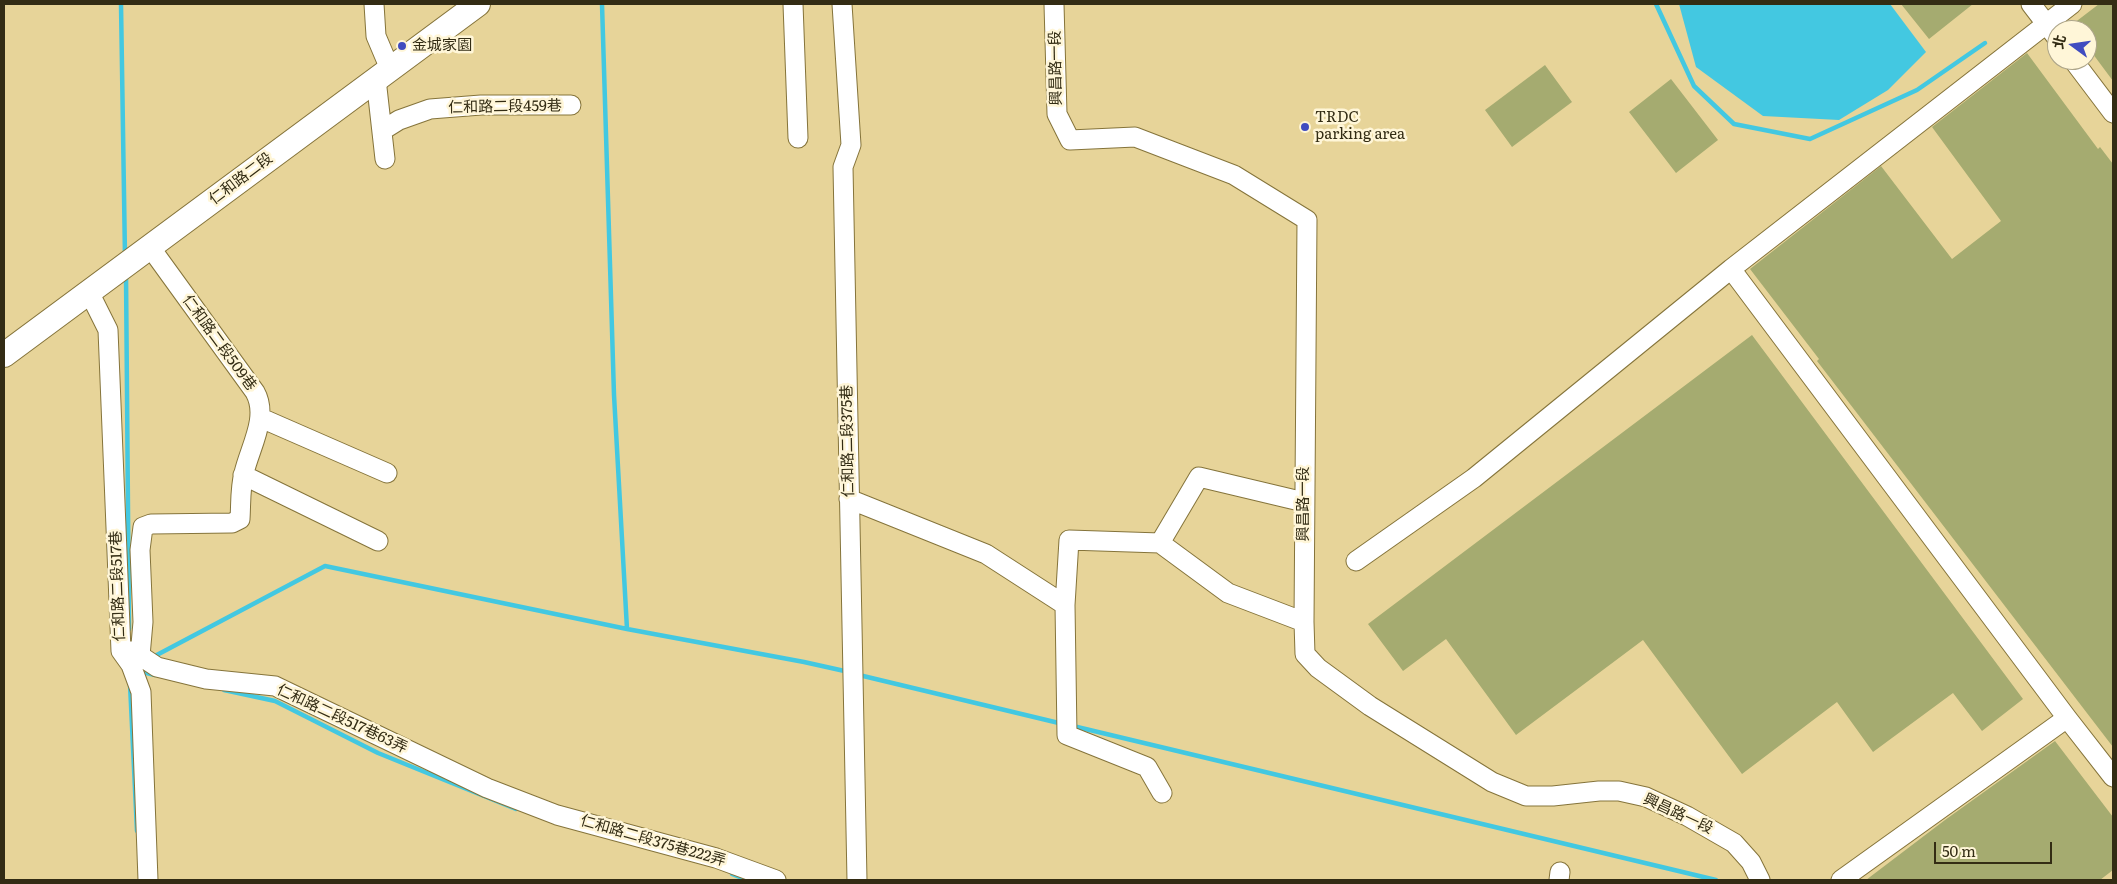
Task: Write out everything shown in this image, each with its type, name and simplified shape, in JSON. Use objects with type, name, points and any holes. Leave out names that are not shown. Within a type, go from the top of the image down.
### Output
[{"type":"main road","name":"仁和路二段","points":[[4,356],[478,4]]},
{"type":"street","points":[[374,4],[376,36],[383,74],[385,159]]},
{"type":"street","points":[[794,4],[798,138]]},
{"type":"street","name":"仁和路二段375巷","points":[[842,4],[851,145],[843,167],[856,880]]},
{"type":"street","name":"興昌路一段","points":[[1054,4],[1057,114],[1070,140],[1135,137],[1234,176],[1306,220],[1305,654],[1318,668],[1370,706],[1492,782],[1526,796],[1619,791],[1646,797],[1688,816],[1734,842],[1751,862],[1760,880]]},
{"type":"street","points":[[2031,4],[2047,25]]},
{"type":"street","points":[[2060,20],[2072,4]]},
{"type":"street","points":[[1356,562],[1474,478],[1731,269],[2047,35]]},
{"type":"street","points":[[2081,70],[2113,113]]},
{"type":"street","name":"仁和路二段459巷","points":[[383,130],[399,120],[430,109],[481,105],[571,105]]},
{"type":"street","name":"仁和路二段509巷","points":[[140,656],[144,622],[140,550],[143,528],[151,524],[232,523],[240,519],[243,475],[261,418],[259,399],[255,392],[150,247]]},
{"type":"street","points":[[1731,269],[2113,777]]},
{"type":"street","name":"仁和路二段517巷","points":[[89,292],[108,330],[121,651],[131,665],[141,692],[148,880]]},
{"type":"street","points":[[261,418],[387,473]]},
{"type":"street","points":[[243,475],[378,541]]},
{"type":"street","points":[[1160,542],[1199,477],[1304,502]]},
{"type":"street","points":[[850,499],[986,554],[1065,605]]},
{"type":"street","points":[[1162,793],[1147,767],[1067,735],[1065,605],[1069,540],[1160,542],[1228,593],[1304,622]]},
{"type":"street","name":"仁和路二段517巷63弄","points":[[121,651],[133,651],[157,667],[206,679],[275,686],[488,788],[557,815]]},
{"type":"street","points":[[1841,880],[2067,718]]},
{"type":"street","name":"仁和路二段375巷222弄","points":[[557,815],[716,858],[776,880]]},
{"type":"water","points":[[1679,4],[1890,4],[1926,52],[1888,90],[1839,120],[1763,116],[1696,67]]},
{"type":"building","points":[[1901,4],[1973,4],[1929,39]]},
{"type":"building","points":[[2099,4],[2113,4],[2113,81],[2097,59],[2097,20],[2078,20]]},
{"type":"building","points":[[2027,53],[2098,149],[2100,147],[2113,164],[2113,747],[1817,361],[1819,359],[1750,269],[1881,166],[1952,259],[2001,221],[1932,127]]},
{"type":"building","points":[[1545,65],[1572,102],[1512,147],[1485,110]]},
{"type":"building","points":[[1671,79],[1718,140],[1676,173],[1629,112]]},
{"type":"building","points":[[1752,335],[2023,699],[1982,731],[1953,693],[1873,752],[1837,702],[1742,774],[1643,640],[1516,735],[1446,639],[1403,671],[1368,624]]},
{"type":"building","points":[[2055,741],[2113,817],[2113,870],[2100,880],[1866,880],[1945,820]]},
{"type":"waterway","points":[[121,4],[125,257]]},
{"type":"waterway","points":[[602,4],[614,395],[627,629]]},
{"type":"waterway","points":[[1656,4],[1694,86],[1734,124],[1810,139],[1917,90],[1985,43]]},
{"type":"waterway","points":[[126,274],[129,629]]},
{"type":"waterway","points":[[153,657],[325,566],[627,629],[849,672]]},
{"type":"waterway","points":[[138,671],[155,675]]},
{"type":"waterway","points":[[859,675],[1063,724]]},
{"type":"waterway","points":[[130,684],[137,831]]},
{"type":"waterway","points":[[224,690],[275,701],[378,753],[516,809]]},
{"type":"waterway","points":[[1073,726],[1716,880]]},
{"type":"waterway","points":[[732,874],[747,880]]},
{"type":"place","name":"金城家園","points":[[402,46]]},
{"type":"place","name":"TRDC parking area","points":[[1305,127]]}]
